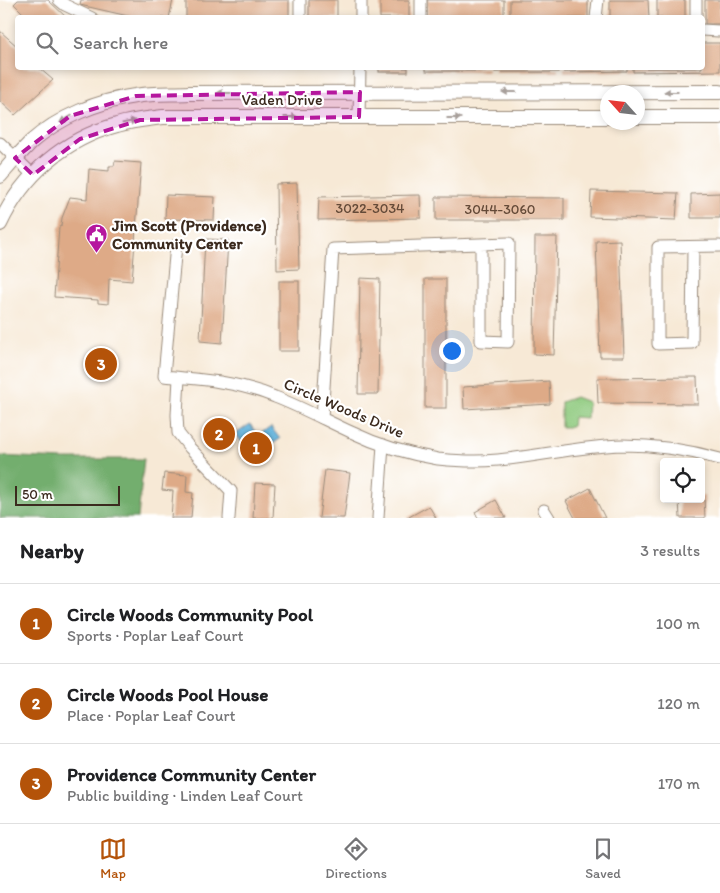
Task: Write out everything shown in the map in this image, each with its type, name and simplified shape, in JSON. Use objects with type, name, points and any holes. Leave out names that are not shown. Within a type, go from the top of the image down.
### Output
[{"type":"street","points":[[58,0],[86,15]]},
{"type":"street","points":[[300,0],[300,15]]},
{"type":"street","points":[[361,0],[361,15]]},
{"type":"street","points":[[421,0],[421,15]]},
{"type":"street","points":[[596,15],[598,0]]},
{"type":"street","points":[[696,0],[696,15]]},
{"type":"street","points":[[705,30],[720,31]]},
{"type":"street","points":[[359,117],[360,70]]},
{"type":"street","name":"Vaden Drive","points":[[0,176],[32,141],[70,116],[105,103],[136,96],[189,93],[720,92]]},
{"type":"street","name":"Vaden Drive","points":[[0,224],[16,196],[32,176],[51,159],[80,139],[118,124],[140,120],[163,117],[600,117]]},
{"type":"street","points":[[645,117],[720,117]]},
{"type":"street","points":[[0,143],[32,176]]},
{"type":"street","points":[[322,418],[333,249],[509,243],[508,342],[481,342],[481,244]]},
{"type":"street","name":"Circle Woods Drive","points":[[176,245],[164,376],[220,382],[250,388],[287,401],[351,432],[383,445],[408,453],[437,458],[496,461],[622,446],[662,447],[699,453],[720,460]]},
{"type":"street","points":[[694,247],[692,343],[658,344],[658,247],[720,246]]},
{"type":"street","points":[[179,378],[178,432],[190,448],[231,491],[229,518]]},
{"type":"street","points":[[378,518],[383,445]]},
{"type":"highlighted area","points":[[360,92],[359,117],[140,120],[80,139],[33,175],[15,158],[70,116],[136,96]]},
{"type":"green space","points":[[575,397],[588,402],[587,418],[573,417],[572,427],[561,427],[561,402]]},
{"type":"green space","points":[[0,456],[64,459],[144,459],[138,518],[0,518]]},
{"type":"water","points":[[250,424],[258,436],[271,427],[280,439],[252,457],[236,434]]},
{"type":"building","points":[[18,0],[48,0],[64,15],[25,15],[14,4]]},
{"type":"building","points":[[81,0],[173,0],[170,15],[124,15],[80,5]]},
{"type":"building","points":[[186,0],[289,0],[289,15],[186,15]]},
{"type":"building","points":[[309,0],[337,0],[337,15],[309,15]]},
{"type":"building","points":[[380,0],[409,0],[409,15],[380,15]]},
{"type":"building","points":[[427,0],[504,0],[504,15],[427,15]]},
{"type":"building","points":[[510,0],[588,0],[588,15],[510,15]]},
{"type":"building","points":[[610,0],[648,0],[649,15],[610,15]]},
{"type":"building","points":[[657,0],[685,0],[685,15],[657,15]]},
{"type":"building","points":[[705,0],[720,0],[720,24],[705,24]]},
{"type":"building","points":[[0,31],[15,44],[15,70],[41,70],[53,80],[15,115],[0,101]]},
{"type":"building","points":[[705,43],[720,43],[720,71],[633,72],[633,70],[705,70]]},
{"type":"building","points":[[379,70],[408,70],[408,72],[379,72]]},
{"type":"building","points":[[426,70],[488,70],[488,71]]},
{"type":"building","points":[[495,70],[558,70],[558,72],[495,72]]},
{"type":"building","points":[[564,70],[627,70],[627,71],[564,72]]},
{"type":"building","name":"Jim Scott (Providence) Community Center","points":[[115,161],[141,163],[132,281],[109,279],[108,304],[98,303],[98,300],[54,297],[59,227],[61,226],[70,197],[87,199],[89,169],[109,171],[109,166],[114,166]]},
{"type":"building","points":[[297,183],[299,269],[277,270],[276,184]]},
{"type":"building","points":[[591,191],[678,193],[676,220],[590,217]]},
{"type":"building","points":[[720,193],[720,218],[691,218],[691,194]]},
{"type":"building","points":[[166,195],[215,197],[214,220],[165,219]]},
{"type":"building","points":[[420,195],[421,218],[318,220],[319,197]]},
{"type":"building","points":[[436,197],[564,198],[564,220],[436,220]]},
{"type":"building","points":[[535,237],[557,237],[554,355],[534,354]]},
{"type":"building","points":[[205,239],[228,240],[222,343],[200,341]]},
{"type":"building","points":[[620,240],[624,357],[600,357],[596,241]]},
{"type":"building","points":[[360,278],[380,279],[378,394],[358,394]]},
{"type":"building","points":[[425,279],[446,279],[446,408],[425,408]]},
{"type":"building","points":[[279,281],[299,281],[299,351],[279,351]]},
{"type":"building","points":[[697,377],[698,404],[598,403],[597,378]]},
{"type":"building","points":[[549,381],[550,404],[464,409],[463,387]]},
{"type":"building","points":[[216,420],[233,441],[220,450],[205,428]]},
{"type":"building","points":[[325,470],[350,473],[344,518],[319,518]]},
{"type":"building","points":[[164,473],[187,475],[186,492],[193,493],[191,518],[171,518],[173,491],[162,490]]},
{"type":"building","points":[[255,483],[275,484],[273,518],[253,518]]},
{"type":"building","points":[[590,488],[605,518],[575,518],[566,501]]},
{"type":"building","points":[[496,500],[506,518],[478,518],[475,512]]},
{"type":"building","points":[[679,503],[704,503],[705,518],[680,518]]},
{"type":"building","points":[[429,506],[436,518],[407,518]]},
{"type":"place","name":"Jim Scott (Providence) Community Center","points":[[96,253]]},
{"type":"place","name":"Providence Community Center","points":[[101,364]]},
{"type":"place","name":"Circle Woods Pool House","points":[[219,434]]},
{"type":"place","name":"Circle Woods Community Pool","points":[[256,448]]}]
